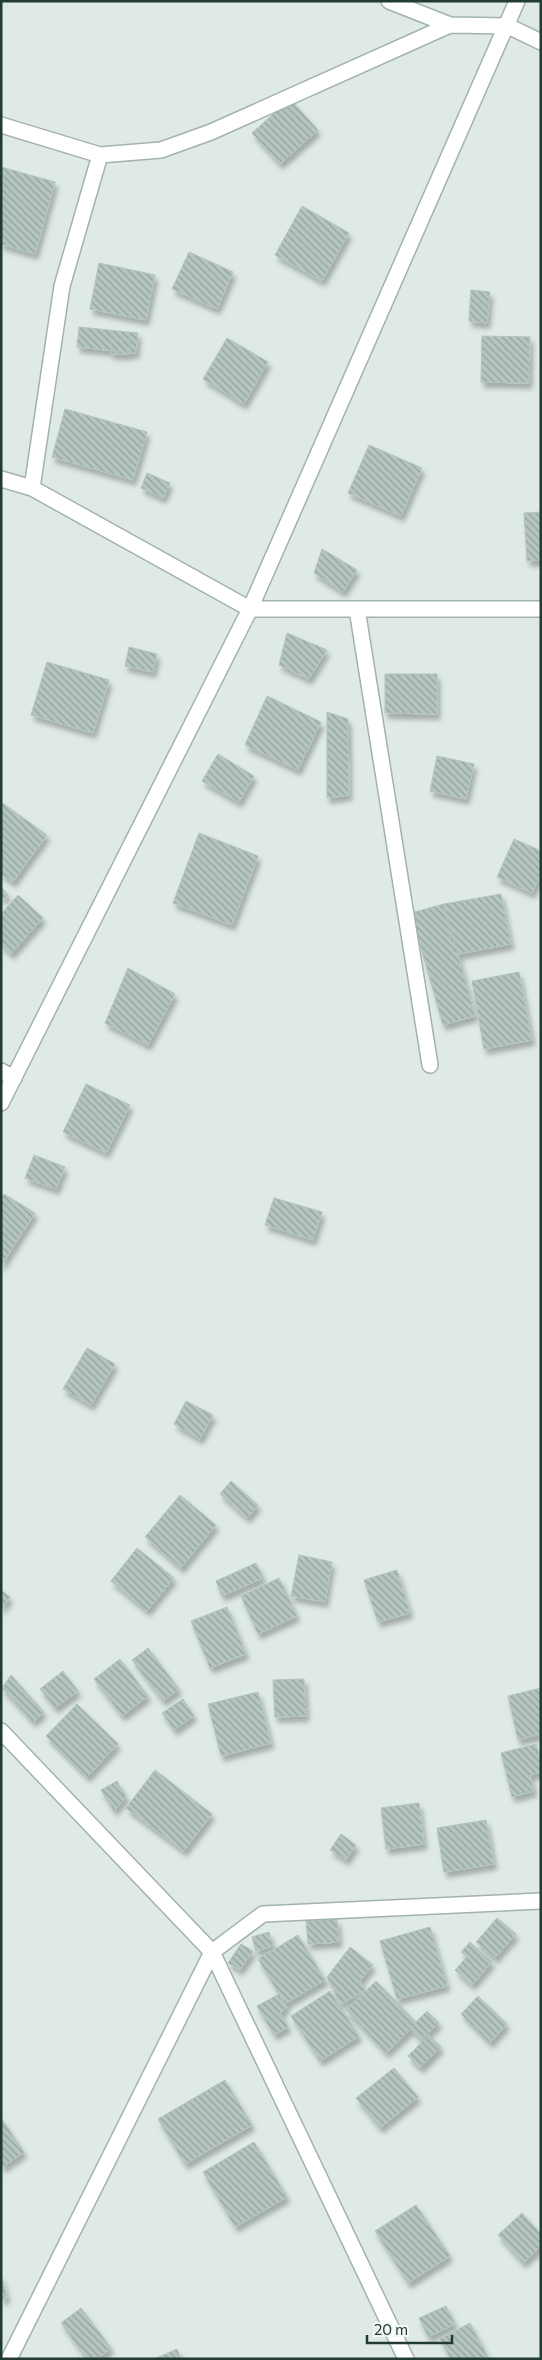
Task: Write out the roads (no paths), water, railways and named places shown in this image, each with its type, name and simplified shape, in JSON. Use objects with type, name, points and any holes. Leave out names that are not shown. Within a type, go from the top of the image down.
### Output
[{"type":"street","points":[[389,1],[450,24],[508,26],[541,42]]},
{"type":"street","points":[[1,1103],[8,1074],[250,609],[508,26],[517,1]]},
{"type":"street","points":[[1,125],[100,155],[162,150],[211,132],[450,24]]},
{"type":"street","points":[[32,488],[62,286],[100,155]]},
{"type":"street","points":[[1,479],[32,488],[250,609],[541,609]]},
{"type":"street","points":[[357,609],[430,1065]]},
{"type":"street","points":[[1,1731],[212,1952],[406,2359]]},
{"type":"street","points":[[9,2359],[212,1952],[263,1914],[541,1901]]}]
